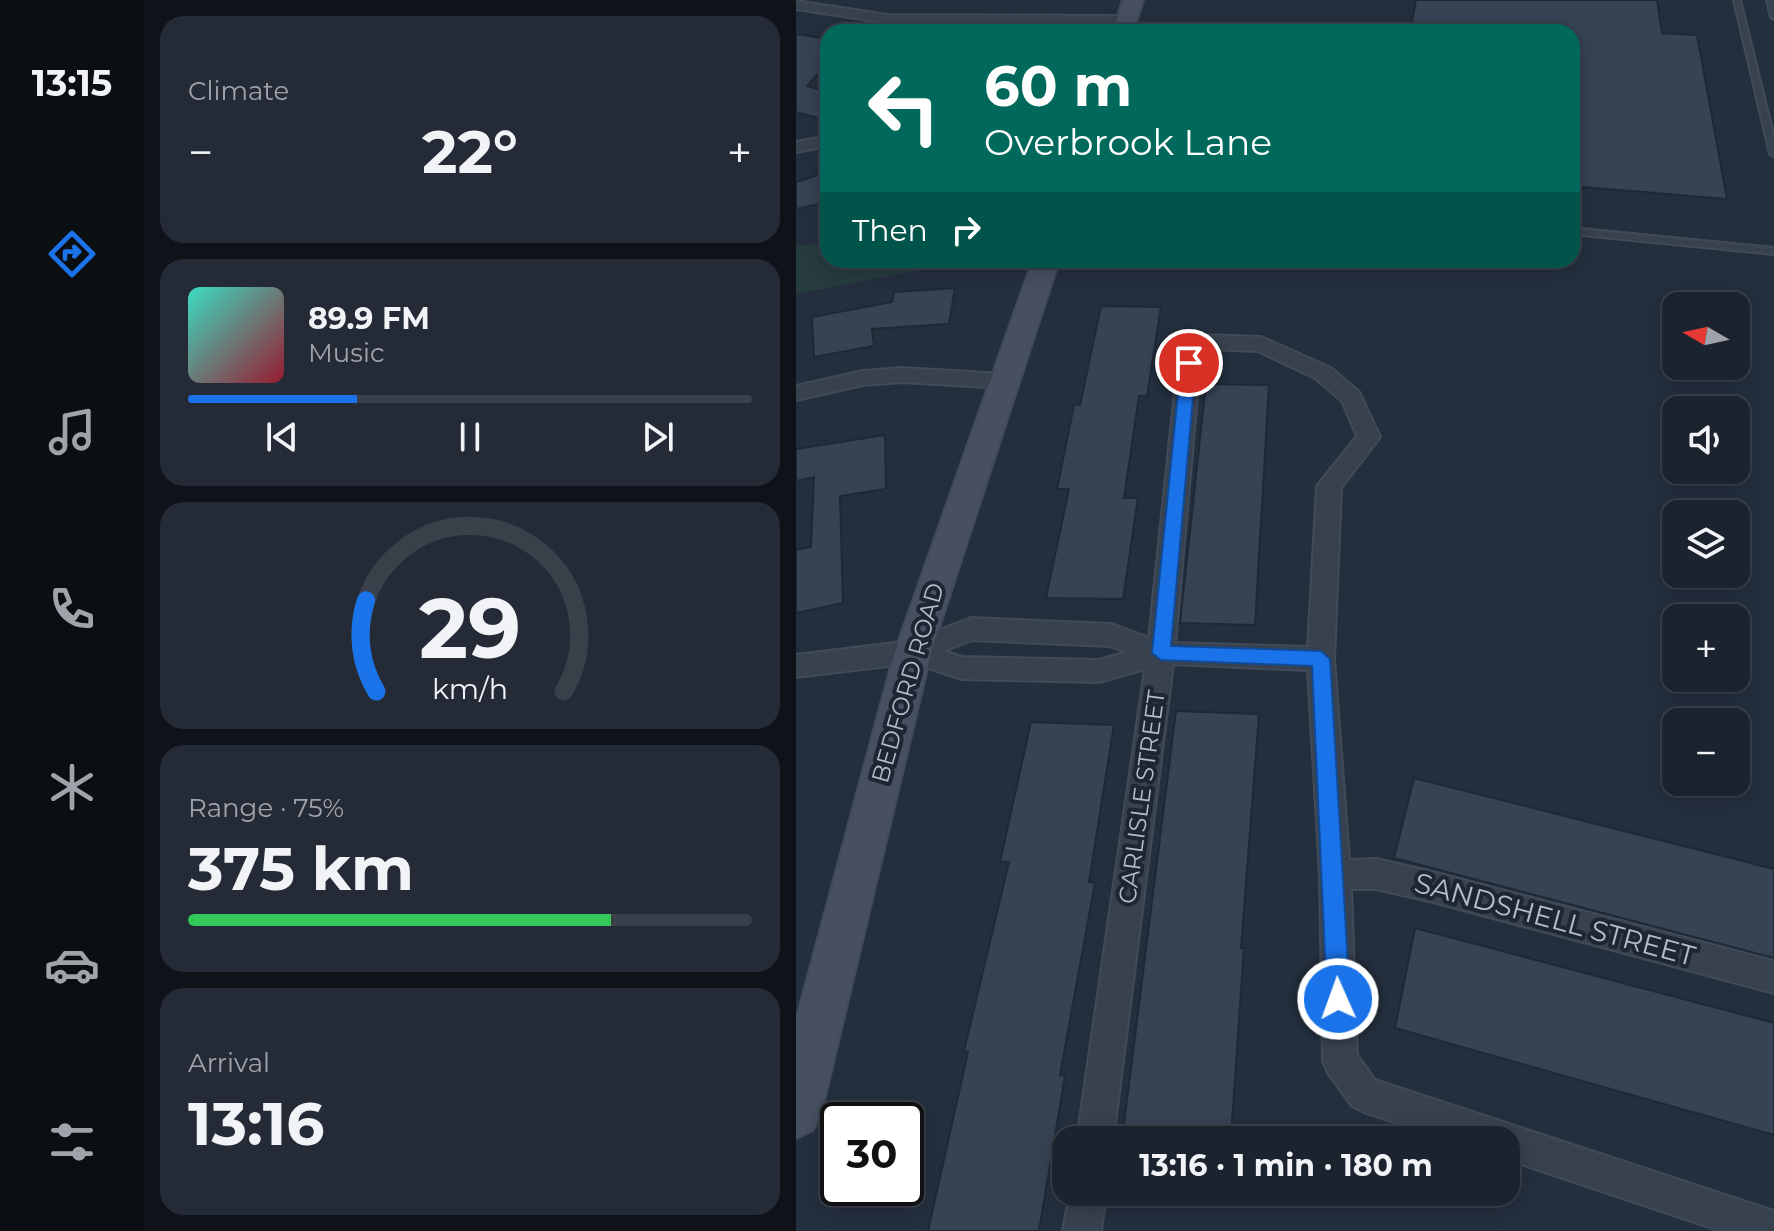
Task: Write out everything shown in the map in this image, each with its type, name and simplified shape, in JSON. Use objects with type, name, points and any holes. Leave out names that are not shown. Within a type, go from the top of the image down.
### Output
[{"type":"main road","points":[[1125,24],[1133,0]]},
{"type":"main road","name":"BEDFORD ROAD","points":[[796,1113],[913,652],[1043,268]]},
{"type":"street","points":[[976,24],[983,0]]},
{"type":"street","points":[[796,5],[942,24]]},
{"type":"street","points":[[796,147],[820,142]]},
{"type":"street","name":"CARLISLE STREET","points":[[1097,1126],[1161,653],[1189,363],[1200,342],[1261,344],[1323,373],[1351,397],[1369,437],[1329,486],[1321,659],[1335,875],[1340,1061],[1364,1094],[1459,1126]]},
{"type":"street","points":[[796,393],[863,378],[902,375],[1003,381]]},
{"type":"street","points":[[796,666],[913,652],[971,629],[1111,635],[1161,653],[1321,659]]},
{"type":"street","points":[[913,652],[962,668],[1099,671],[1161,653]]},
{"type":"street","name":"SANDSHELL STREET","points":[[1335,875],[1390,877],[1774,977]]},
{"type":"street","name":"CARLISLE STREET","points":[[1520,1146],[1774,1230]]},
{"type":"street","points":[[1082,1231],[1086,1206]]},
{"type":"lane","points":[[1737,0],[1774,154]]},
{"type":"lane","points":[[1770,0],[1774,17]]},
{"type":"lane","points":[[1580,232],[1774,251]]},
{"type":"green space","points":[[820,243],[820,268],[931,268],[796,294],[796,247]]},
{"type":"building","points":[[1416,0],[1657,0],[1662,33],[1697,35],[1727,199],[1580,187],[1580,24],[1412,24]]},
{"type":"building","points":[[796,34],[820,38],[820,72],[807,86],[820,90],[820,119],[796,112]]},
{"type":"building","points":[[820,174],[820,204],[796,209],[796,182]]},
{"type":"building","points":[[955,288],[949,324],[872,329],[874,346],[814,357],[812,317],[892,302],[894,292]]},
{"type":"building","points":[[1101,306],[1161,307],[1147,396],[1139,396],[1124,498],[1138,498],[1123,599],[1046,598],[1069,489],[1057,489],[1074,405],[1080,405]]},
{"type":"building","points":[[1206,384],[1269,385],[1255,625],[1180,623]]},
{"type":"building","points":[[885,435],[886,489],[840,496],[843,603],[796,613],[796,550],[811,547],[814,477],[796,481],[796,449]]},
{"type":"building","points":[[1176,711],[1259,714],[1241,948],[1244,948],[1232,1126],[1124,1126]]},
{"type":"building","points":[[1031,722],[1114,725],[1089,882],[1095,883],[1060,1075],[1065,1076],[1057,1126],[1052,1126],[1052,1154],[1039,1231],[928,1231],[968,1052],[964,1051],[1009,862],[1000,862]]},
{"type":"building","points":[[1414,778],[1774,869],[1774,958],[1394,858]]},
{"type":"building","points":[[1415,928],[1774,1023],[1774,1135],[1395,1028]]},
{"type":"route","points":[[1189,363],[1161,653],[1321,659],[1335,875],[1338,999]]}]
